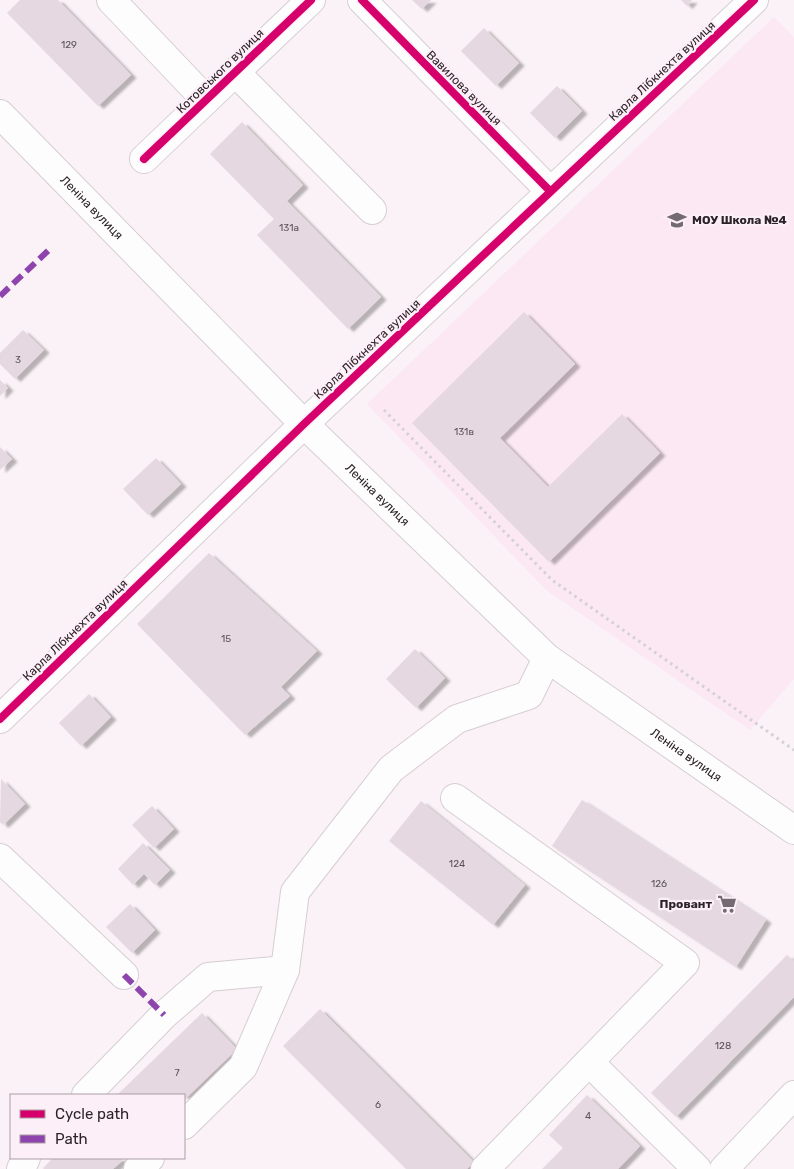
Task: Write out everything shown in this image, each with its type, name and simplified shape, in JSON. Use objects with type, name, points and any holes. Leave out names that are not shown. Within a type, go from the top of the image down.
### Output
[{"type":"street","points":[[111,0],[206,100]]},
{"type":"street","name":"Котовського вулиця","points":[[144,159],[311,0]]},
{"type":"street","name":"Вавилова вулиця","points":[[362,0],[550,191]]},
{"type":"street","name":"Карла Лібкнехта вулиця","points":[[0,719],[304,424],[754,0]]},
{"type":"street","points":[[235,72],[372,210]]},
{"type":"street","name":"Леніна вулиця","points":[[0,114],[304,424],[547,658],[794,830]]},
{"type":"street","points":[[185,1124],[243,1067],[285,970],[295,892],[391,769],[457,719],[529,695],[547,658]]},
{"type":"street","points":[[455,798],[685,963],[485,1169]]},
{"type":"street","points":[[0,858],[124,975]]},
{"type":"street","points":[[87,1094],[164,1015],[208,977],[285,970]]},
{"type":"street","points":[[589,1062],[697,1169]]},
{"type":"street","points":[[724,1169],[794,1096]]},
{"type":"street","points":[[138,1169],[149,1159]]},
{"type":"path","points":[[384,410],[552,580],[794,750]]},
{"type":"shaded area","name":"МОУ Школа №4","points":[[774,17],[794,37],[794,679],[750,730],[546,590],[367,404]]},
{"type":"building","points":[[20,0],[58,0],[131,75],[98,106],[7,13]]},
{"type":"building","points":[[412,0],[431,0],[422,9]]},
{"type":"building","points":[[681,0],[692,0],[687,6]]},
{"type":"building","points":[[484,28],[519,63],[496,86],[461,51]]},
{"type":"building","points":[[557,86],[582,111],[555,138],[530,113]]},
{"type":"building","points":[[242,122],[303,185],[287,201],[381,297],[348,329],[257,235],[274,219],[210,154]]},
{"type":"building","points":[[524,312],[575,364],[500,438],[548,487],[622,414],[660,453],[549,562],[412,423]]},
{"type":"building","points":[[23,330],[44,350],[15,379],[0,364],[0,353]]},
{"type":"building","points":[[0,380],[8,388],[0,396]]},
{"type":"building","points":[[0,447],[12,459],[0,470]]},
{"type":"building","points":[[156,458],[181,484],[148,515],[123,489]]},
{"type":"building","points":[[209,553],[317,651],[281,687],[290,696],[245,735],[137,624]]},
{"type":"building","points":[[415,649],[445,678],[416,708],[386,679]]},
{"type":"building","points":[[89,694],[111,717],[81,746],[59,723]]},
{"type":"building","points":[[1,779],[25,804],[3,825],[0,822]]},
{"type":"building","points":[[582,800],[766,920],[736,967],[552,846]]},
{"type":"building","points":[[421,801],[525,885],[493,925],[389,841]]},
{"type":"building","points":[[152,806],[174,829],[154,848],[132,825]]},
{"type":"building","points":[[143,843],[170,870],[155,885],[144,874],[133,885],[118,869]]},
{"type":"building","points":[[130,904],[155,930],[132,953],[106,927]]},
{"type":"building","points":[[787,955],[794,961],[794,997],[676,1117],[651,1093]]},
{"type":"building","points":[[320,1009],[474,1162],[467,1169],[406,1169],[283,1046]]},
{"type":"building","points":[[202,1013],[237,1049],[185,1099],[185,1094],[118,1094]]},
{"type":"building","points":[[587,1095],[640,1146],[618,1169],[542,1169],[563,1148],[549,1135]]},
{"type":"building","points":[[52,1159],[124,1159],[113,1169],[43,1168]]},
{"type":"marked path","points":[[0,296],[51,248]]},
{"type":"marked path","points":[[124,975],[164,1015]]},
{"type":"cycle path","points":[[144,159],[311,0]]},
{"type":"cycle path","points":[[362,0],[550,191]]},
{"type":"cycle path","points":[[0,719],[304,424],[754,0]]},
{"type":"place","name":"МОУ Школа №4","points":[[677,220]]},
{"type":"place","name":"Провант","points":[[727,904]]}]
